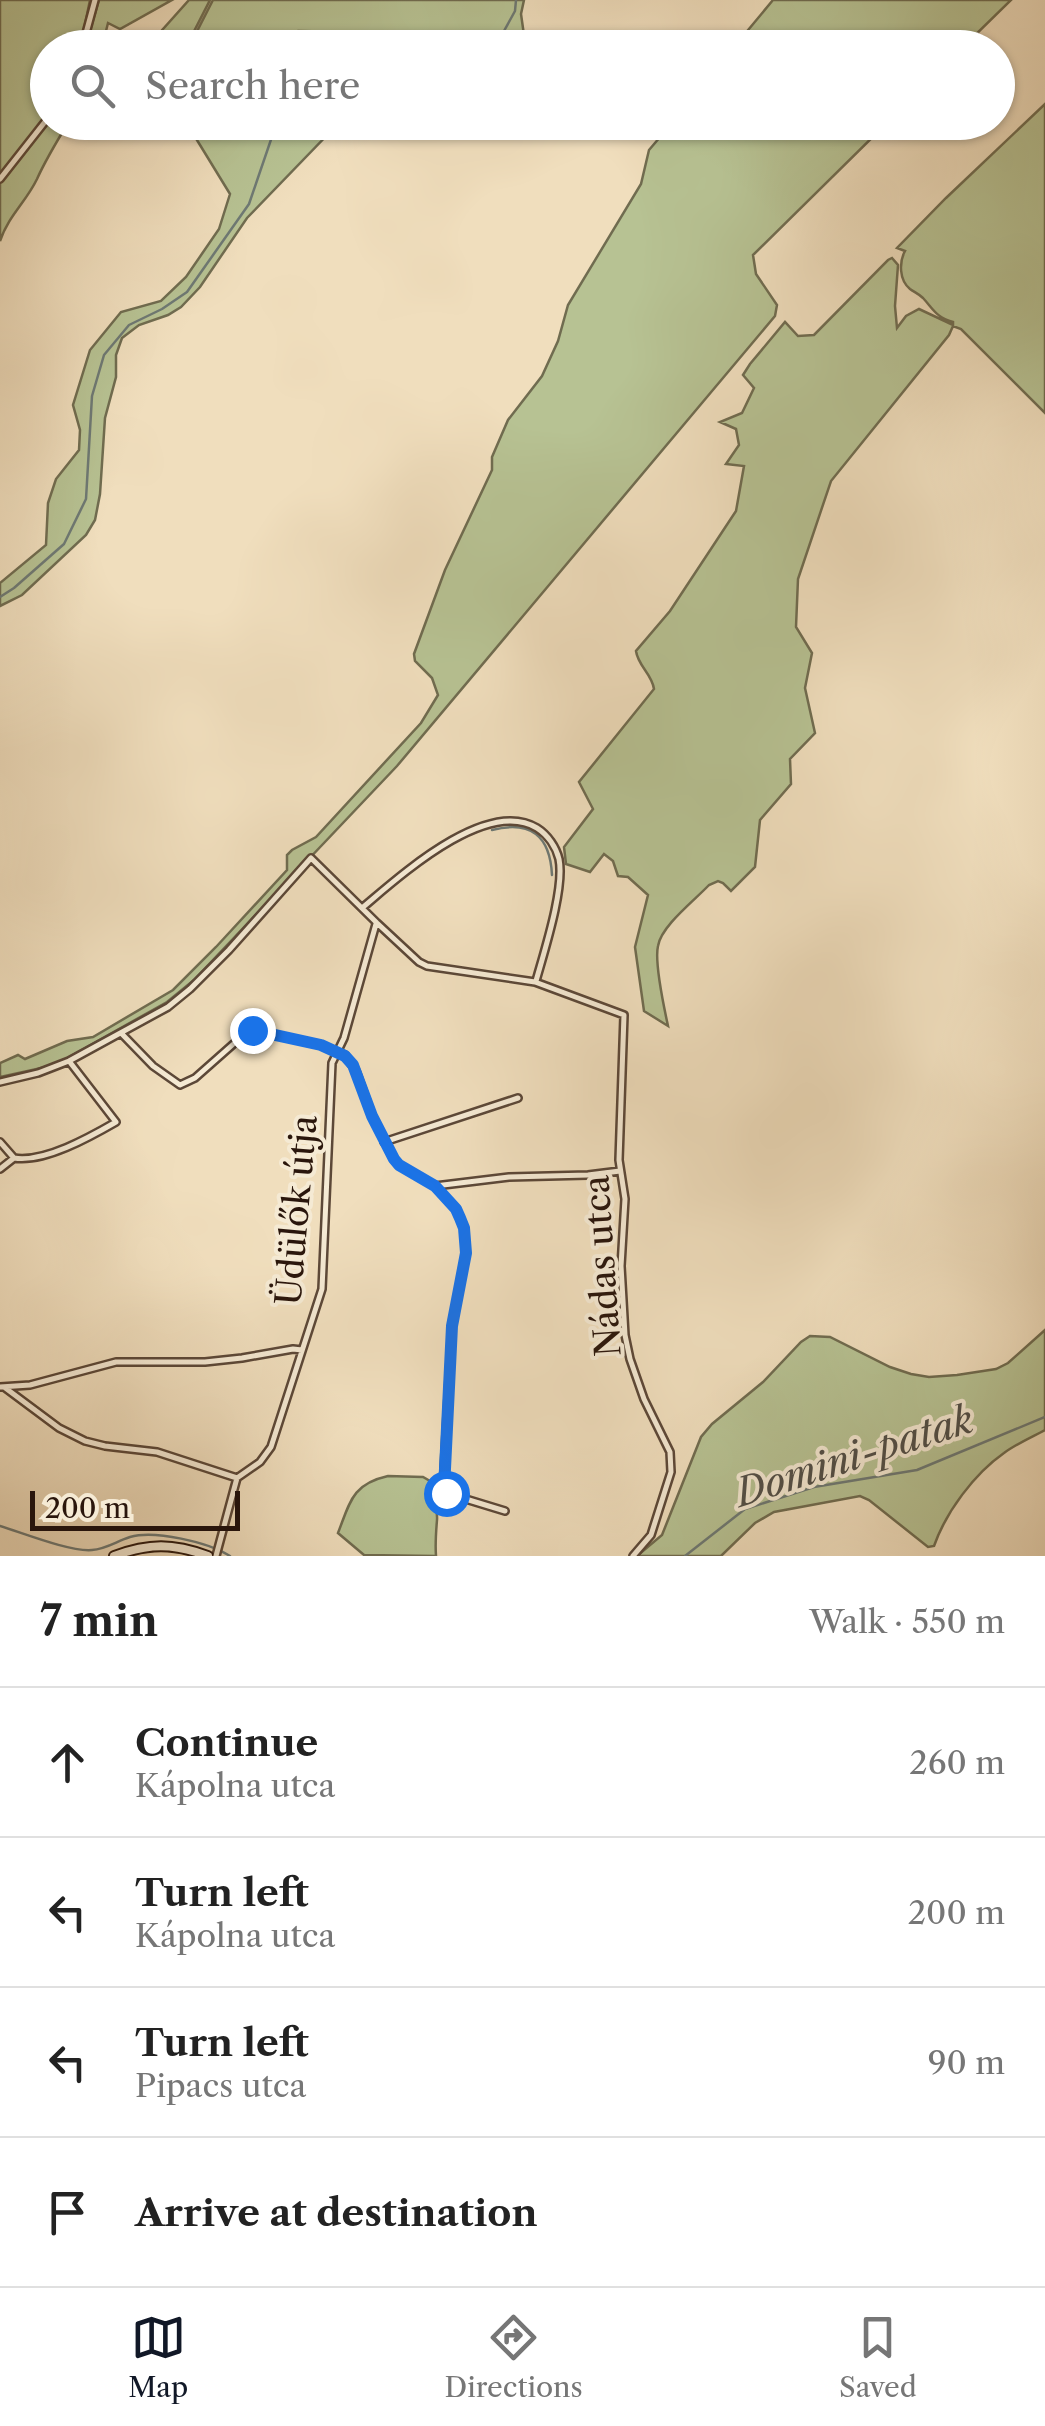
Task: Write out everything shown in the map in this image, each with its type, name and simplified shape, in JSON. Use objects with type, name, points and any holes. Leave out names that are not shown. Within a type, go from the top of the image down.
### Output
[{"type":"main road","points":[[114,1556],[154,1545],[213,1555]]},
{"type":"street","points":[[87,30],[95,0]]},
{"type":"street","points":[[0,178],[30,140]]},
{"type":"street","points":[[0,1082],[70,1061],[168,1006],[229,950],[311,858],[376,924],[427,966],[535,982],[557,890],[559,860],[544,832],[518,821],[496,821],[431,854],[362,908]]},
{"type":"street","name":"Üdülők útja","points":[[213,1555],[237,1478],[260,1462],[271,1447],[322,1288],[332,1063],[339,1052],[376,924]]},
{"type":"street","name":"Nádas utca","points":[[535,982],[624,1015],[620,1171],[625,1199],[621,1266],[625,1336],[644,1399],[672,1462],[651,1534],[633,1556]]},
{"type":"street","points":[[122,1033],[153,1066],[180,1085],[195,1078],[252,1030],[321,1045],[339,1052],[353,1065],[384,1142],[399,1165],[435,1186],[456,1209],[464,1228],[463,1271],[450,1344],[444,1489],[446,1493],[505,1511]]},
{"type":"street","points":[[0,1142],[14,1158],[24,1160],[57,1150],[116,1122],[70,1061]]},
{"type":"street","points":[[384,1142],[518,1098]]},
{"type":"street","points":[[0,1169],[14,1158]]},
{"type":"street","points":[[435,1186],[620,1171]]},
{"type":"street","points":[[2,1387],[48,1381],[116,1362],[205,1362],[292,1348],[303,1350]]},
{"type":"street","points":[[2,1387],[58,1428],[85,1440],[157,1452],[237,1478]]},
{"type":"green space","points":[[0,0],[90,0],[84,30],[30,30],[30,140],[58,140],[0,241]]},
{"type":"green space","points":[[99,0],[172,0],[120,29],[108,23],[106,30],[90,30]]},
{"type":"green space","points":[[189,0],[210,0],[195,30],[162,30]]},
{"type":"green space","points":[[213,0],[524,0],[523,30],[198,30]]},
{"type":"green space","points":[[773,0],[1011,0],[980,30],[748,30]]},
{"type":"green space","points":[[1045,104],[1045,413],[961,329],[953,326],[831,481],[798,579],[796,627],[812,653],[805,688],[815,733],[790,759],[791,784],[760,820],[755,867],[731,891],[718,881],[709,885],[660,938],[657,963],[668,1026],[644,1011],[635,947],[648,895],[628,877],[618,876],[613,861],[604,854],[590,872],[566,864],[564,847],[593,809],[579,782],[654,689],[636,651],[670,611],[736,511],[744,466],[726,464],[739,445],[736,429],[720,422],[742,413],[754,388],[743,375],[750,364],[785,322],[798,336],[814,335],[892,258],[898,265],[897,328],[906,316],[919,309],[953,325],[906,285],[901,271],[905,251],[897,248],[1007,140],[1015,140],[1015,132]]},
{"type":"green space","points":[[197,140],[322,140],[247,218],[200,287],[181,307],[139,325],[122,338],[105,418],[95,520],[86,535],[22,595],[0,606],[0,583],[46,545],[48,503],[56,479],[79,450],[80,430],[73,405],[90,350],[121,312],[161,301],[186,277],[219,229],[230,194]]},
{"type":"green space","points":[[658,140],[870,140],[753,255],[756,274],[777,305],[775,316],[397,766],[194,980],[167,1002],[55,1065],[0,1077],[0,1063],[18,1055],[25,1059],[67,1041],[93,1037],[173,990],[287,870],[287,855],[316,837],[421,723],[438,695],[432,678],[415,661],[414,654],[445,570],[492,470],[492,457],[508,420],[542,376],[568,305],[641,184],[649,150]]},
{"type":"green space","points":[[1045,1330],[1045,1430],[1009,1450],[982,1472],[954,1507],[934,1546],[928,1547],[860,1496],[774,1512],[755,1523],[721,1556],[637,1556],[662,1535],[701,1437],[810,1336],[830,1337],[890,1367],[929,1377],[996,1369]]},
{"type":"green space","points":[[388,1476],[423,1477],[437,1485],[436,1556],[364,1555],[338,1533],[360,1489]]},
{"type":"waterway","points":[[505,30],[516,0]]},
{"type":"waterway","points":[[0,597],[64,544],[86,499],[92,396],[104,355],[129,325],[187,292],[249,204],[271,140]]},
{"type":"waterway","points":[[492,830],[518,827],[536,834],[547,850],[552,875]]},
{"type":"waterway","name":"Domini-patak","points":[[685,1556],[745,1509],[814,1487],[917,1470],[1045,1417]]},
{"type":"waterway","points":[[0,1526],[83,1550],[153,1535],[195,1542],[230,1556]]},
{"type":"route","points":[[252,1030],[321,1045],[345,1056],[353,1065],[394,1159],[435,1186],[460,1218],[466,1253],[449,1361],[446,1493]]}]
